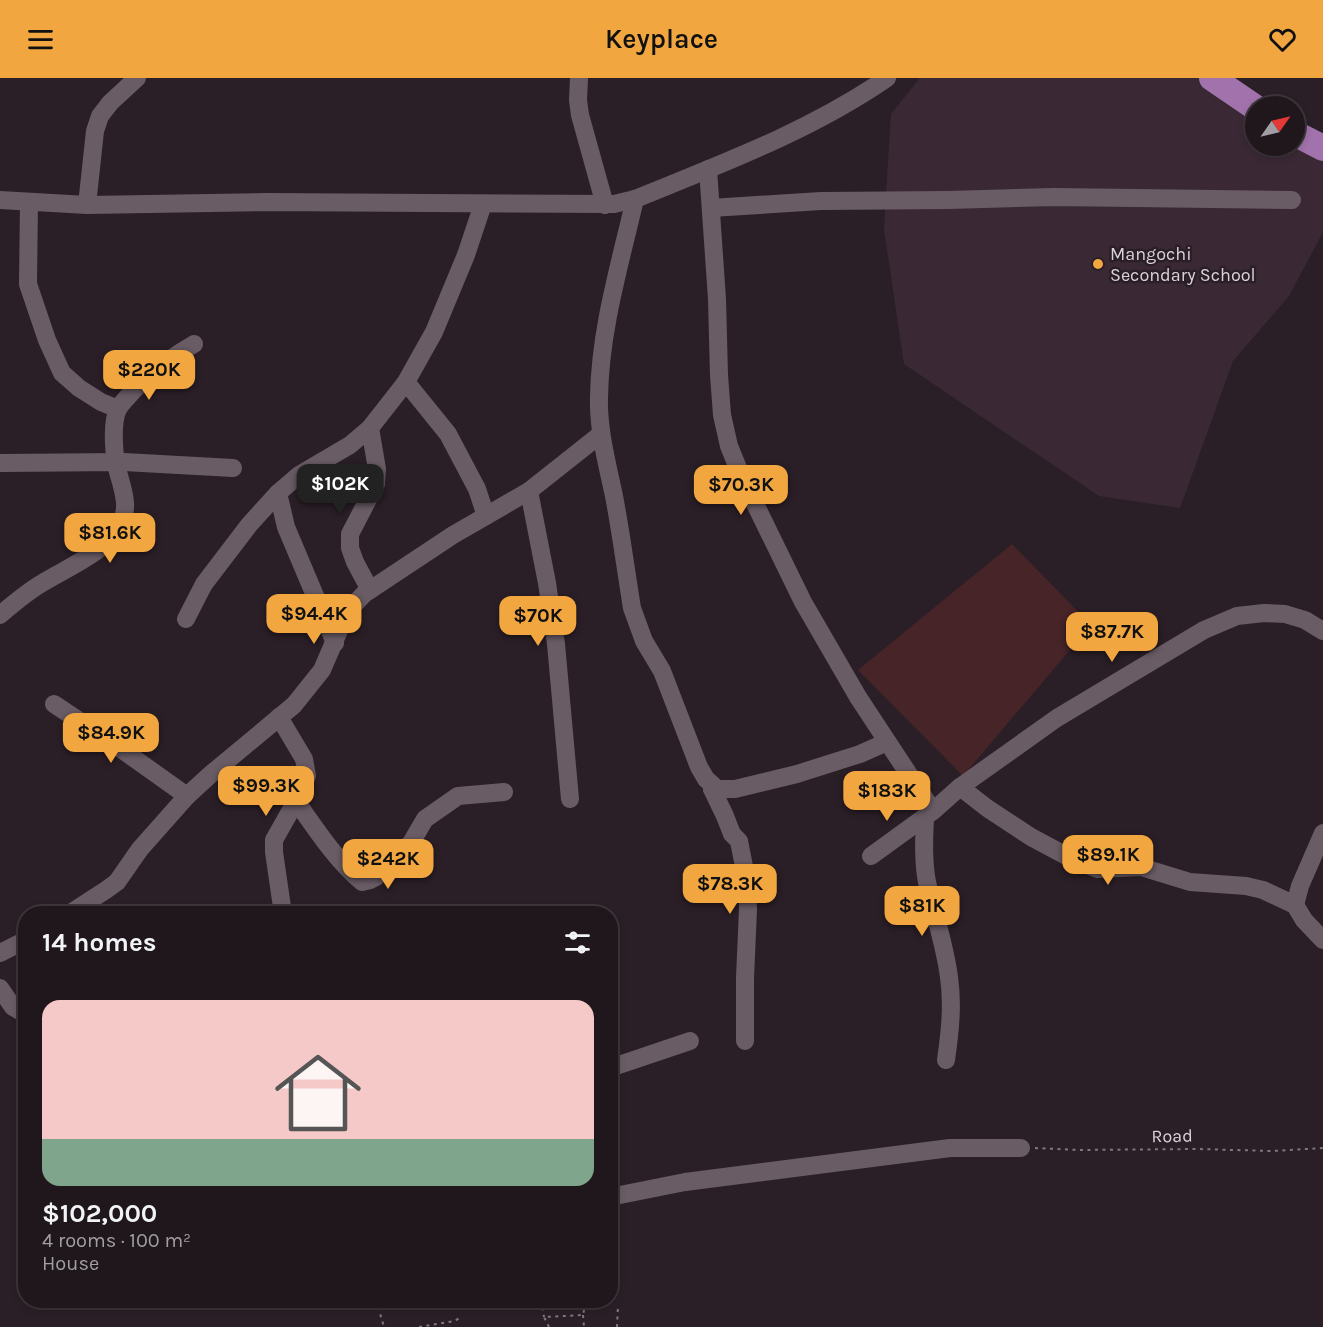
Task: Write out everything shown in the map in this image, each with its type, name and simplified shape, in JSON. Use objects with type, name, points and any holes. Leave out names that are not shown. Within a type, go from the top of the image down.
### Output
[{"type":"highway","points":[[1212,78],[1245,100]]},
{"type":"highway","points":[[1305,139],[1323,148]]},
{"type":"street","points":[[87,205],[95,131],[100,116],[137,78]]},
{"type":"street","points":[[579,78],[580,115],[605,205]]},
{"type":"street","points":[[0,200],[87,205],[265,202],[605,205],[635,200],[808,125],[862,95],[887,78]]},
{"type":"street","points":[[708,169],[722,415],[729,446],[804,602],[858,698],[929,814],[924,861],[946,957],[951,995],[951,1031],[946,1060]]},
{"type":"street","points":[[711,208],[821,201],[1054,197],[1292,200]]},
{"type":"street","points":[[635,200],[607,321],[600,362],[599,425],[635,616],[644,641],[662,671],[699,767],[706,779],[715,787],[712,789],[732,834],[739,841],[747,882],[748,909],[745,1041]]},
{"type":"street","points":[[29,202],[28,284],[47,340],[62,373],[79,388],[101,402],[118,409]]},
{"type":"street","points":[[186,618],[204,584],[249,525],[278,493],[299,475],[350,445],[370,428],[406,382],[439,320],[466,255],[483,204]]},
{"type":"street","points":[[0,615],[28,592],[95,552],[115,533],[124,517],[125,507],[125,497],[116,463],[115,419],[118,409],[148,376],[194,344]]},
{"type":"street","points":[[406,382],[448,434],[477,489],[486,516]]},
{"type":"street","points":[[370,428],[376,484],[350,534],[350,548],[370,590]]},
{"type":"street","points":[[81,906],[117,882],[140,849],[187,796],[302,696],[322,670],[347,612],[355,603],[370,590],[453,535],[529,491],[601,434]]},
{"type":"street","points":[[0,463],[167,464],[233,468]]},
{"type":"street","points":[[529,491],[556,644],[570,799]]},
{"type":"street","points":[[278,493],[286,527],[335,643]]},
{"type":"street","points":[[871,856],[929,814],[960,787],[1057,718],[1204,630],[1237,616],[1264,612],[1285,614],[1305,620],[1323,631]]},
{"type":"street","points":[[54,704],[187,796]]},
{"type":"street","points":[[279,717],[304,759],[307,776],[274,840],[282,906]]},
{"type":"street","points":[[712,789],[735,789],[797,774],[887,742]]},
{"type":"street","points":[[960,787],[1031,837],[1074,860],[1098,869],[1141,867],[1190,882],[1246,886],[1263,890],[1295,905],[1304,921],[1323,940]]},
{"type":"street","points":[[296,801],[348,870],[362,882],[376,877],[411,843],[425,819],[458,796],[504,792]]},
{"type":"street","points":[[1295,905],[1300,886],[1323,833]]},
{"type":"street","points":[[0,953],[18,944]]},
{"type":"street","points":[[0,988],[13,1007],[18,1010]]},
{"type":"street","points":[[618,1065],[690,1041]]},
{"type":"street","points":[[618,1195],[685,1182],[950,1148],[1021,1148]]},
{"type":"path","name":"Road","points":[[1021,1148],[1272,1151],[1323,1148]]},
{"type":"path","points":[[378,1308],[384,1327]]},
{"type":"path","points":[[542,1308],[549,1327]]},
{"type":"path","points":[[584,1308],[584,1327]]},
{"type":"path","points":[[617,1327],[618,1308]]},
{"type":"path","points":[[544,1317],[583,1315]]},
{"type":"path","points":[[419,1327],[454,1321],[462,1317]]},
{"type":"shaded area","name":"Mangochi Secondary School","points":[[920,78],[1206,78],[1245,106],[1245,156],[1305,156],[1305,148],[1323,161],[1323,232],[1289,296],[1233,361],[1180,508],[1099,496],[904,364],[884,229],[891,114]]},
{"type":"shaded area","points":[[1012,544],[1091,625],[963,776],[858,670]]},
{"type":"place","name":"Mangochi Secondary School","points":[[1098,264]]}]
